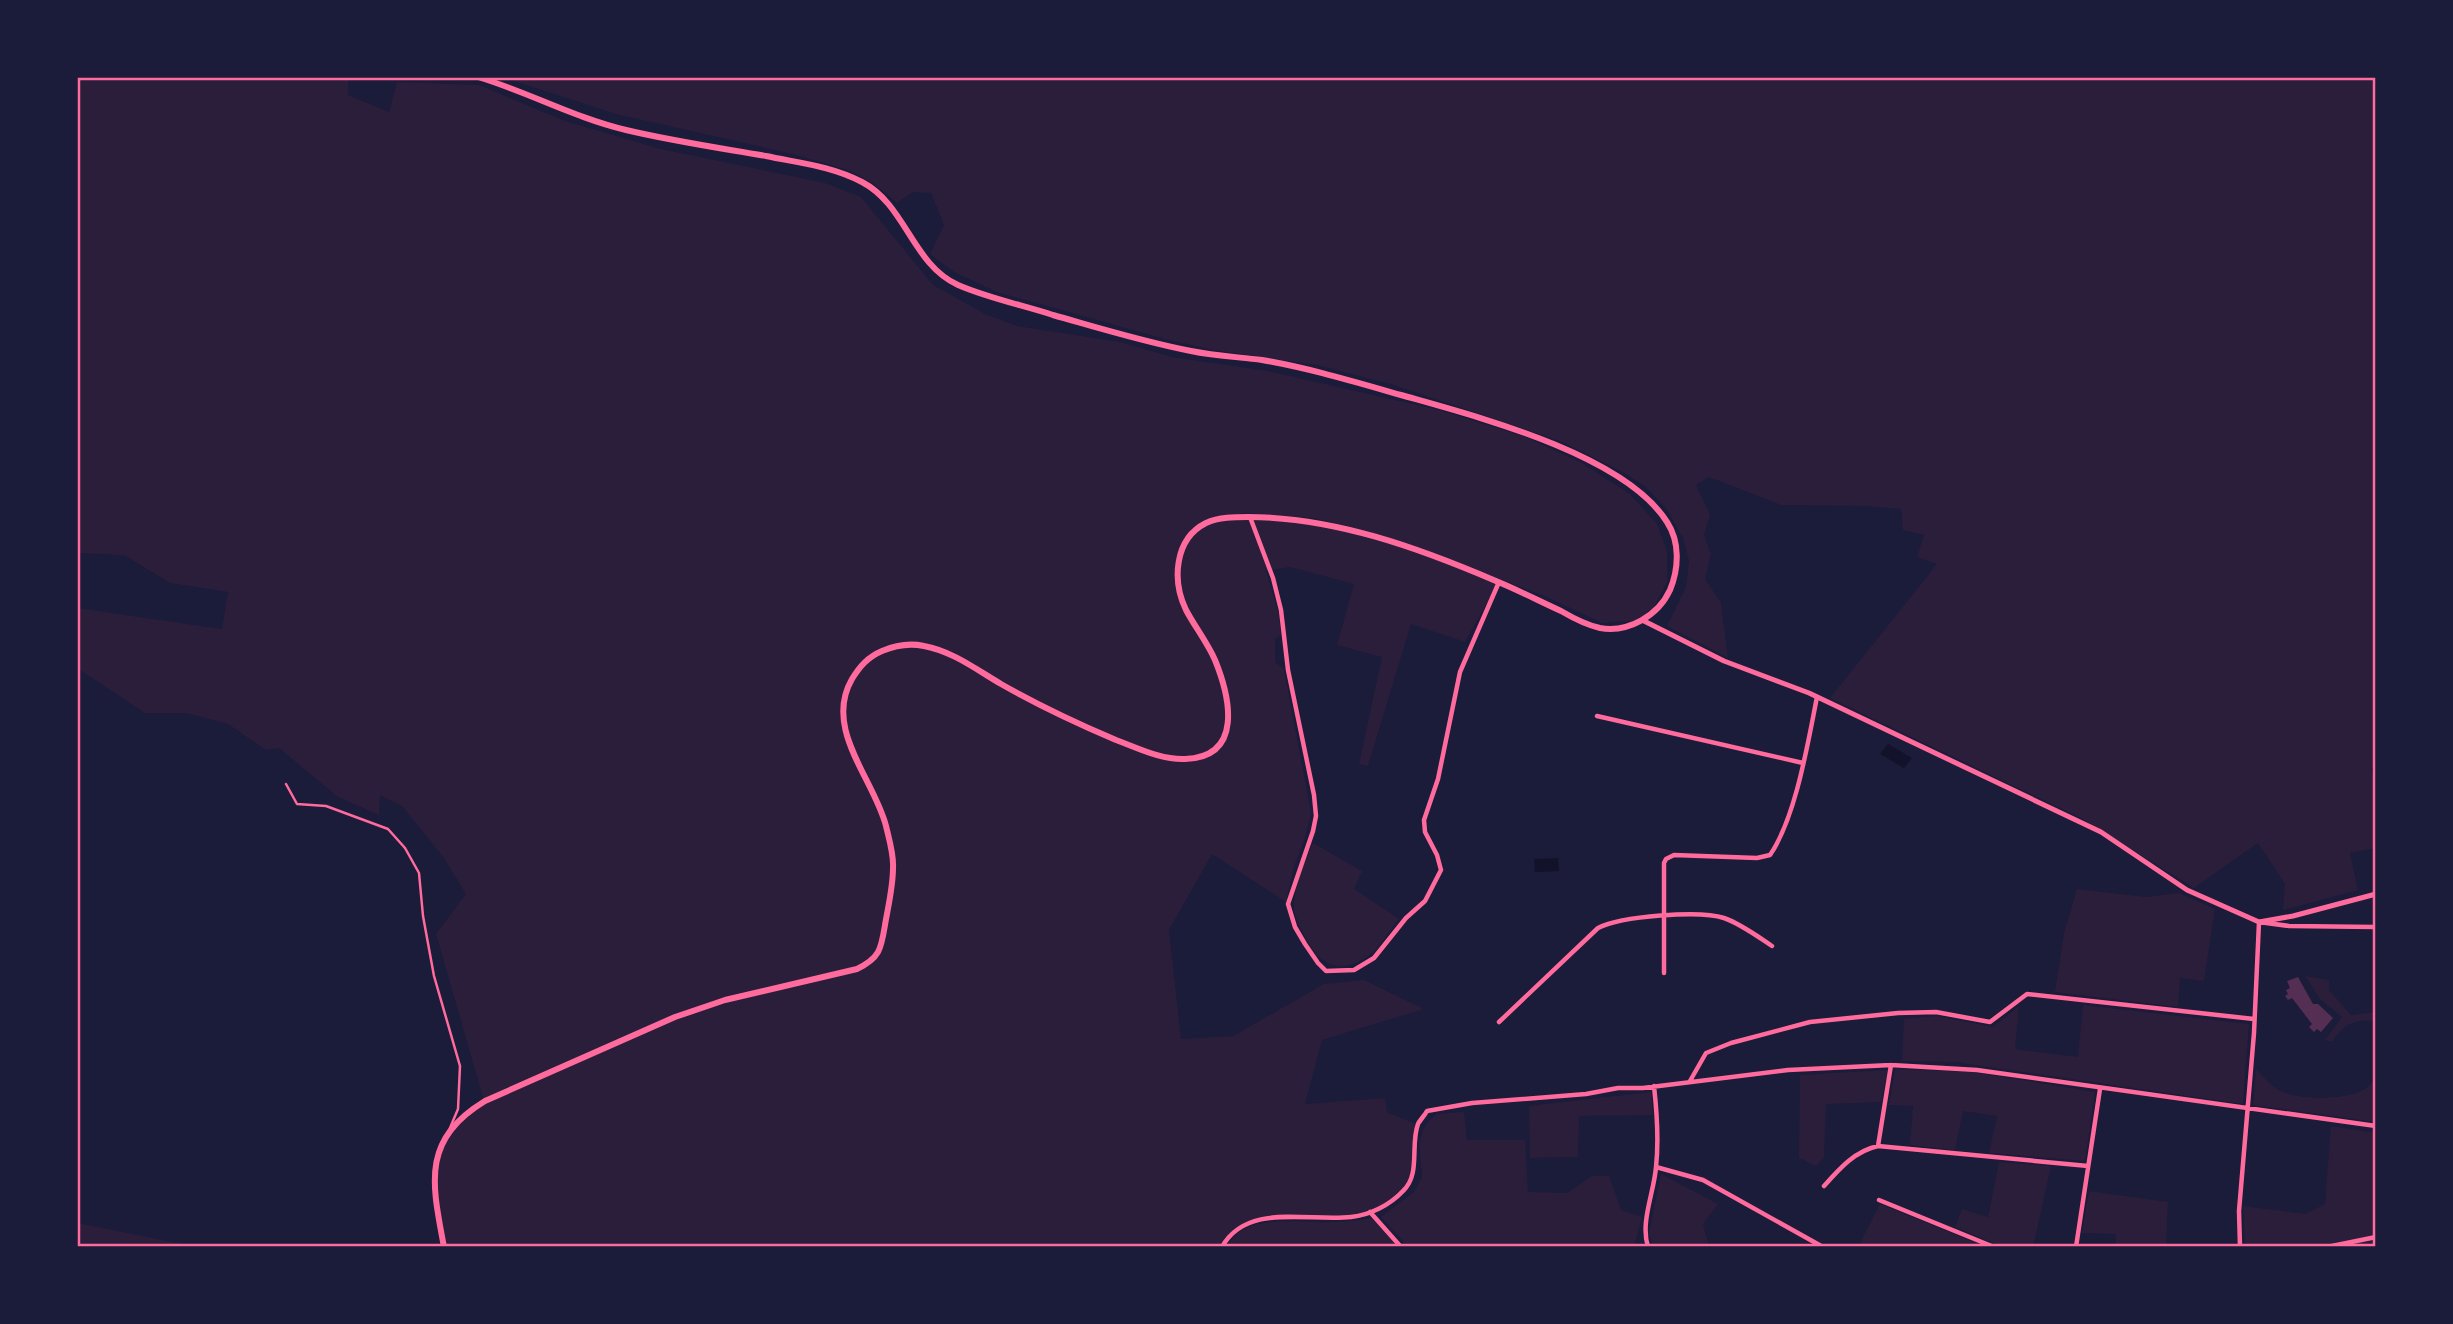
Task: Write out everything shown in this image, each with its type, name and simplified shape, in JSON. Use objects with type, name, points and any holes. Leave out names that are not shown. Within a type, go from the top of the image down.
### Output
[{"type":"main road","points":[[444,1247],[434,1177],[438,1156],[449,1129],[467,1112],[485,1101],[675,1017],[725,1000],[832,976],[874,961],[881,946],[894,866],[884,818],[852,750],[844,725],[845,692],[857,670],[871,656],[890,647],[930,646],[1065,719],[1146,752],[1189,760],[1207,755],[1220,746],[1227,732],[1228,714],[1223,683],[1211,650],[1186,610],[1178,588],[1177,568],[1186,541],[1202,524],[1219,519],[1250,517],[1292,519],[1336,526],[1437,557],[1499,582],[1590,625],[1608,630],[1644,621],[1665,600],[1674,581],[1677,541],[1665,517],[1621,479],[1551,442],[1443,407],[1317,372],[1265,361],[1196,353],[1131,338],[988,295],[956,284],[938,274],[871,186],[834,169],[618,129],[478,77]]},
{"type":"street","points":[[1250,517],[1273,578],[1281,610],[1290,678],[1315,805],[1313,831],[1288,904],[1295,927],[1326,971],[1354,970],[1374,958],[1406,919],[1425,901],[1441,870],[1437,855],[1425,832],[1424,820],[1438,779],[1458,680],[1499,582]]},
{"type":"street","points":[[1644,621],[1724,661],[1817,697],[2101,832],[2187,890],[2259,922],[2289,926],[2376,927]]},
{"type":"street","points":[[1664,973],[1663,869],[1667,859],[1674,855],[1757,858],[1770,855],[1777,844],[1803,763],[1817,697]]},
{"type":"street","points":[[1597,716],[1803,763]]},
{"type":"street","points":[[2259,922],[2376,894]]},
{"type":"street","points":[[1499,1023],[1598,928],[1622,920],[1665,916],[1718,916],[1737,924],[1772,946]]},
{"type":"street","points":[[2250,1247],[2240,1246],[2239,1212],[2259,922]]},
{"type":"street","points":[[1690,1080],[1706,1053],[1731,1043],[1810,1022],[1936,1012],[1990,1022],[2027,995],[2254,1019]]},
{"type":"street","points":[[1878,1146],[1891,1065]]},
{"type":"street","points":[[1222,1247],[1229,1234],[1248,1223],[1272,1217],[1353,1217],[1370,1212],[1405,1190],[1414,1172],[1418,1125],[1427,1111],[1690,1080],[1788,1070],[1891,1065],[1977,1070],[2376,1126]]},
{"type":"street","points":[[1648,1247],[1644,1236],[1656,1167],[1657,1119],[1654,1086]]},
{"type":"street","points":[[2076,1247],[2100,1088]]},
{"type":"street","points":[[1825,1186],[1854,1157],[1865,1149],[1878,1146],[2088,1166]]},
{"type":"street","points":[[1656,1167],[1703,1180],[1823,1247]]},
{"type":"street","points":[[1879,1200],[1994,1247]]},
{"type":"street","points":[[1370,1212],[1401,1247]]},
{"type":"street","points":[[2327,1247],[2376,1237]]},
{"type":"lane","points":[[286,784],[297,804],[326,806],[388,829],[405,848],[419,873],[423,916],[434,976],[460,1066],[458,1109],[449,1129]]},
{"type":"shaded area","points":[[77,77],[348,77],[348,95],[389,112],[397,82],[479,85],[565,121],[661,149],[825,183],[861,197],[933,285],[985,314],[1017,326],[1120,342],[1172,357],[1268,371],[1439,410],[1528,438],[1580,462],[1630,494],[1657,524],[1667,551],[1667,582],[1654,607],[1638,620],[1602,623],[1547,597],[1420,548],[1346,526],[1314,518],[1243,513],[1227,518],[1291,519],[1381,539],[1499,582],[1465,642],[1411,624],[1368,766],[1359,764],[1382,657],[1337,645],[1354,584],[1290,567],[1266,571],[1278,611],[1281,635],[1275,639],[1275,662],[1284,669],[1311,813],[1305,838],[1294,867],[1286,902],[1212,854],[1169,930],[1181,1039],[1233,1036],[1324,984],[1364,980],[1424,1009],[1322,1040],[1305,1104],[1385,1098],[1387,1112],[1418,1125],[1415,1165],[1410,1181],[1403,1191],[1384,1204],[1353,1216],[1262,1219],[1233,1233],[1222,1247],[444,1247],[434,1177],[449,1129],[484,1101],[436,934],[466,894],[444,858],[403,807],[380,795],[379,815],[338,797],[279,748],[266,750],[228,724],[186,713],[145,713],[77,668],[77,608],[222,629],[228,592],[170,583],[124,555],[77,553]]},
{"type":"shaded area","points":[[502,77],[2376,77],[2376,766],[2371,768],[2376,793],[2376,848],[2350,853],[2358,890],[2283,910],[2285,884],[2258,843],[2194,888],[2081,818],[1830,698],[1937,564],[1917,557],[1924,535],[1903,530],[1901,509],[1781,505],[1709,477],[1696,485],[1710,515],[1704,535],[1711,554],[1705,579],[1721,603],[1728,658],[1667,626],[1686,587],[1689,561],[1683,538],[1666,508],[1646,487],[1623,472],[1560,441],[1394,385],[1317,365],[1214,350],[1165,339],[997,292],[954,272],[930,254],[944,225],[931,193],[913,192],[897,203],[873,183],[848,170],[789,153],[616,114]]},
{"type":"shaded area","points":[[1888,744],[1912,758],[1904,768],[1880,754]]},
{"type":"shaded area","points":[[1313,843],[1362,871],[1354,889],[1399,919],[1372,953],[1346,966],[1330,964],[1315,953],[1296,919],[1295,894]]},
{"type":"shaded area","points":[[1558,858],[1559,871],[1535,872],[1534,859]]},
{"type":"shaded area","points":[[2077,889],[2146,897],[2179,893],[2215,909],[2204,981],[2180,978],[2178,1007],[2055,992],[2064,933]]},
{"type":"shaded area","points":[[2305,976],[2329,980],[2329,990],[2351,1015],[2376,1012],[2376,1022],[2350,1024],[2340,1031],[2332,1042],[2325,1040],[2342,1017],[2320,999]]},
{"type":"shaded area","points":[[2083,1005],[2249,1024],[2243,1104],[1955,1062],[1902,1061],[1904,1019],[1937,1016],[1993,1027],[2019,1006],[2015,1049],[2078,1057]]},
{"type":"shaded area","points":[[1895,1069],[1972,1072],[2095,1092],[2085,1161],[1989,1153],[1997,1116],[1963,1111],[1955,1150],[1910,1145],[1913,1106],[1889,1105]]},
{"type":"shaded area","points":[[2256,1069],[2281,1091],[2311,1098],[2357,1093],[2376,1077],[2376,1122],[2253,1105]]},
{"type":"shaded area","points":[[1888,1070],[1881,1102],[1826,1104],[1824,1158],[1816,1166],[1799,1158],[1800,1075]]},
{"type":"shaded area","points":[[1651,1092],[1653,1115],[1579,1116],[1578,1157],[1530,1158],[1529,1106]]},
{"type":"shaded area","points":[[1464,1112],[1467,1140],[1525,1140],[1528,1192],[1567,1193],[1592,1176],[1609,1176],[1621,1210],[1642,1217],[1634,1247],[1406,1247],[1381,1217],[1414,1192],[1422,1177],[1419,1143],[1429,1121],[1437,1114]]},
{"type":"shaded area","points":[[2331,1126],[2376,1133],[2376,1247],[2245,1247],[2243,1206],[2305,1214],[2325,1204]]},
{"type":"shaded area","points":[[1999,1162],[2051,1166],[2033,1247],[2003,1247],[1955,1227],[1962,1209],[1988,1217]]},
{"type":"shaded area","points":[[1661,1174],[1718,1204],[1703,1224],[1708,1243],[1713,1247],[1653,1247],[1649,1233]]},
{"type":"shaded area","points":[[2089,1191],[2168,1202],[2166,1247],[2116,1247],[2116,1234],[2082,1233]]},
{"type":"shaded area","points":[[1880,1204],[1986,1247],[1858,1247]]},
{"type":"shaded area","points":[[1372,1218],[1398,1247],[1226,1247],[1243,1230],[1255,1225],[1279,1221],[1337,1222]]},
{"type":"shaded area","points":[[77,1223],[198,1247],[77,1247]]},
{"type":"building","points":[[2298,977],[2313,1004],[2318,1004],[2333,1018],[2321,1032],[2317,1029],[2314,1032],[2309,1027],[2312,1024],[2292,998],[2288,1000],[2285,996],[2288,994],[2286,990],[2290,988],[2287,981]]}]
